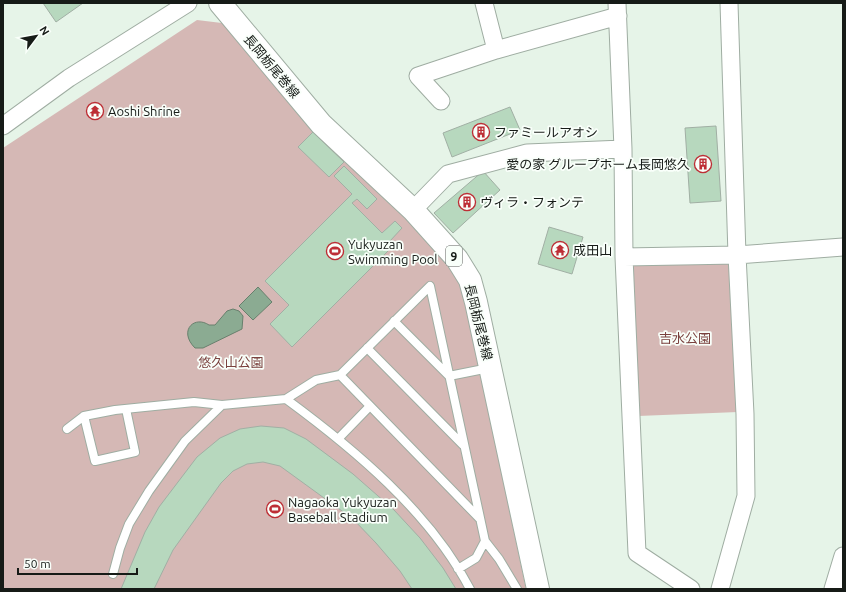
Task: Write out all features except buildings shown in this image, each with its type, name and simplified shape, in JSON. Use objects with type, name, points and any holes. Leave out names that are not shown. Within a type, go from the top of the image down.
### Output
[{"type":"main road","name":"長岡栃尾巻線","points":[[220,3],[321,124],[413,210],[457,258],[470,280],[490,368],[527,588]]},
{"type":"street","points":[[4,124],[69,78],[188,3]]},
{"type":"street","points":[[484,3],[496,50]]},
{"type":"street","points":[[720,589],[746,496],[745,414],[737,255],[729,3]]},
{"type":"street","points":[[441,101],[418,76],[617,10],[623,148],[624,257],[637,553],[692,589]]},
{"type":"street","points":[[413,210],[448,174],[527,153],[623,148]]},
{"type":"street","points":[[624,257],[737,255],[843,248]]},
{"type":"street","points":[[833,589],[843,556]]},
{"type":"lane","points":[[67,429],[84,416],[126,409],[194,402],[222,405],[286,398],[316,380],[340,375],[430,286],[485,541],[527,588]]},
{"type":"lane","points":[[394,320],[449,376]]},
{"type":"lane","points":[[367,348],[464,446]]},
{"type":"lane","points":[[449,376],[490,368]]},
{"type":"lane","points":[[340,375],[480,519]]},
{"type":"lane","points":[[286,398],[338,438],[406,504],[444,548],[470,589]]},
{"type":"lane","points":[[113,574],[120,548],[129,524],[149,491],[185,441],[222,405]]},
{"type":"lane","points":[[338,438],[370,406]]},
{"type":"lane","points":[[84,416],[95,461],[135,452],[126,409]]},
{"type":"lane","points":[[458,569],[476,558],[485,541]]},
{"type":"green space","name":"悠久山公園","points":[[197,20],[230,24],[429,238],[449,262],[463,290],[526,589],[3,589],[3,148]]},
{"type":"green space","name":"吉水公園","points":[[731,261],[738,412],[638,416],[631,265]]},
{"type":"shaded area","points":[[258,287],[272,302],[253,320],[239,306]]},
{"type":"shaded area","points":[[233,309],[239,311],[243,316],[242,329],[203,348],[195,348],[190,342],[188,336],[190,326],[193,323],[198,322],[215,325],[227,311]]},
{"type":"place","name":"Aoshi Shrine","points":[[95,111]]},
{"type":"place","name":"ファミールアオシ","points":[[481,132]]},
{"type":"place","name":"愛の家 グループホーム長岡悠久","points":[[703,164]]},
{"type":"place","name":"ヴィラ・フォンテ","points":[[467,202]]},
{"type":"place","name":"成田山","points":[[560,250]]},
{"type":"place","name":"Yukyuzan Swimming Pool","points":[[335,251]]},
{"type":"place","name":"Nagaoka Yukyuzan Baseball Stadium","points":[[275,509]]}]
